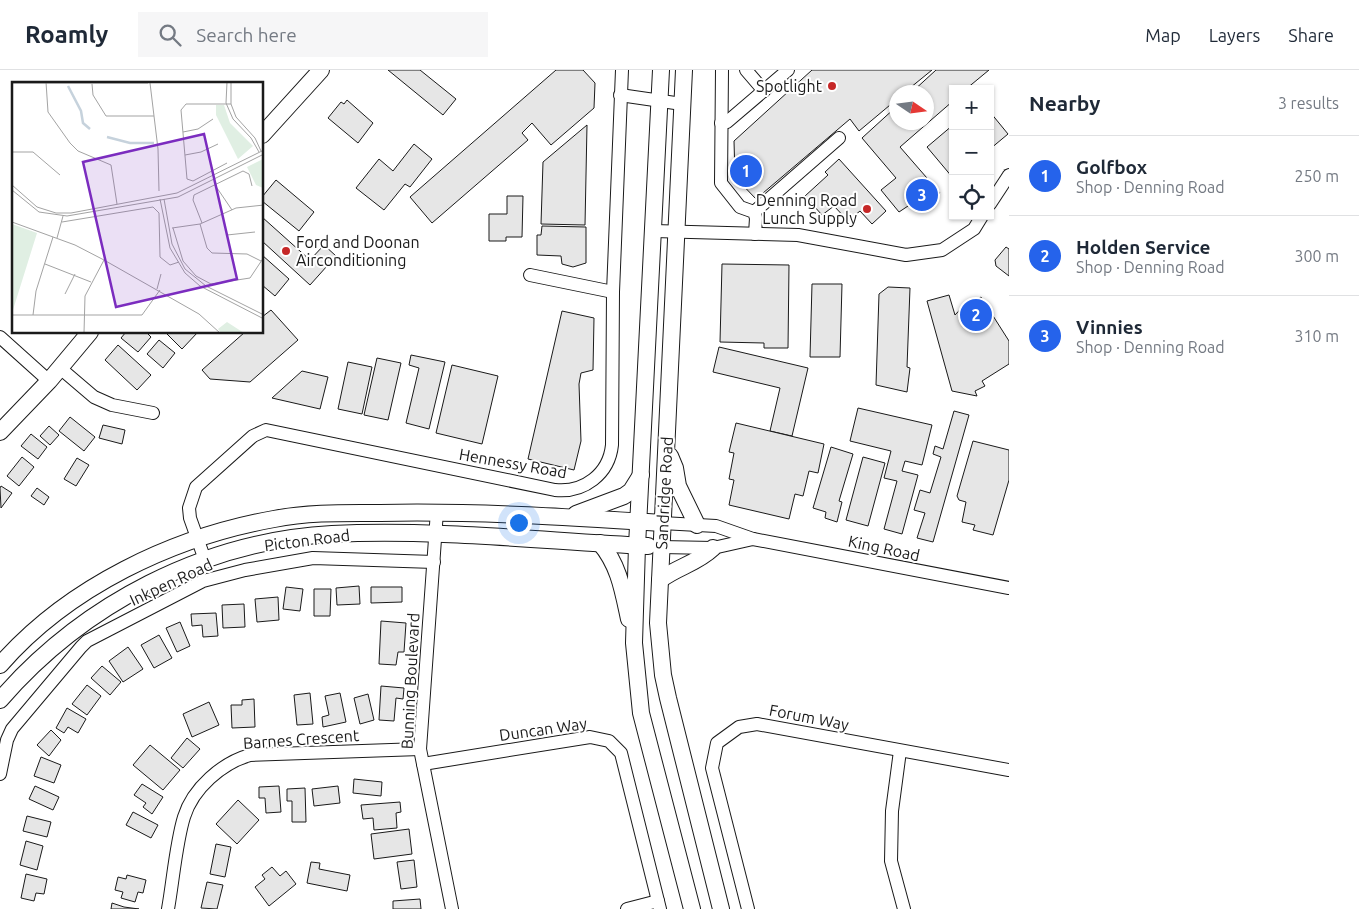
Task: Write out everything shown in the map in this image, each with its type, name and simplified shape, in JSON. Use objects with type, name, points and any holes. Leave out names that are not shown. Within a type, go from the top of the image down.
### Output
[{"type":"main road","points":[[264,133],[321,70]]},
{"type":"main road","name":"Sandridge Road","points":[[661,70],[640,475],[634,643],[641,713],[692,909]]},
{"type":"main road","name":"Sandridge Road","points":[[684,70],[658,623],[663,676],[721,909]]},
{"type":"main road","points":[[0,432],[49,381],[88,334]]},
{"type":"main road","points":[[666,447],[675,468],[678,486],[697,525]]},
{"type":"main road","points":[[570,517],[624,496],[631,491],[640,475]]},
{"type":"main road","name":"Picton Road","points":[[0,665],[39,628],[93,588],[121,572],[197,538],[242,525],[305,515],[437,511],[662,523]]},
{"type":"main road","name":"Picton Road","points":[[0,700],[44,654],[79,625],[150,581],[232,552],[332,534],[436,534],[661,547]]},
{"type":"main road","points":[[600,543],[611,556],[619,576],[634,643]]},
{"type":"main road","points":[[660,580],[672,571],[700,560],[713,548]]},
{"type":"street","name":"Hennessy Road","points":[[205,560],[189,508],[196,487],[253,436],[266,430],[555,490],[570,490],[586,485],[606,466],[611,452],[614,292],[622,70]]},
{"type":"street","points":[[722,70],[721,183],[740,206],[754,212],[756,218],[755,234]]},
{"type":"street","points":[[746,70],[764,91]]},
{"type":"street","points":[[721,123],[727,122],[787,70]]},
{"type":"street","points":[[620,95],[682,104]]},
{"type":"street","points":[[754,212],[839,138]]},
{"type":"street","points":[[994,198],[1009,175]]},
{"type":"street","points":[[654,231],[755,234],[832,240],[906,255],[926,254],[942,250],[958,242],[974,229],[980,220]]},
{"type":"street","points":[[530,275],[614,292]]},
{"type":"street","points":[[0,337],[49,381]]},
{"type":"street","points":[[60,368],[94,397],[112,405],[153,414]]},
{"type":"street","name":"Bunning Boulevard","points":[[437,511],[420,749],[452,909]]},
{"type":"street","name":"King Road","points":[[662,523],[716,526],[753,539],[975,584],[1009,588]]},
{"type":"street","name":"King Road","points":[[661,547],[713,548],[753,539]]},
{"type":"street","name":"Inkpen Road","points":[[0,774],[7,740],[12,730],[87,640],[203,581],[245,570],[313,558],[434,562]]},
{"type":"street","name":"Forum Way","points":[[748,909],[712,768],[717,743],[739,727],[757,724],[1009,770]]},
{"type":"street","name":"Duncan Way","points":[[423,764],[590,737],[609,741],[621,753],[659,905]]},
{"type":"street","name":"Barnes Crescent","points":[[168,909],[184,817],[200,790],[223,767],[234,760],[250,755],[420,749]]},
{"type":"street","points":[[900,751],[892,811],[891,861],[904,909]]},
{"type":"street","points":[[627,909],[659,905]]},
{"type":"building","points":[[388,70],[420,70],[456,99],[443,115]]},
{"type":"building","points":[[556,70],[583,70],[595,83],[594,108],[551,145],[532,123],[522,133],[528,140],[432,223],[410,197]]},
{"type":"building","points":[[812,70],[932,70],[914,85],[889,85],[889,106],[859,131],[850,119],[756,199],[735,177],[734,141]]},
{"type":"building","points":[[936,70],[989,70],[971,85],[949,85],[949,104],[934,117],[934,85],[920,85]]},
{"type":"building","points":[[347,100],[373,123],[358,143],[328,118],[341,102],[344,104]]},
{"type":"building","points":[[889,113],[889,130],[920,130],[900,147],[940,193],[929,203],[917,200],[899,212],[881,190],[896,178],[862,138]]},
{"type":"building","points":[[994,117],[1008,134],[994,146]]},
{"type":"building","points":[[587,125],[585,225],[541,224],[543,162]]},
{"type":"building","points":[[949,128],[949,173],[927,147]]},
{"type":"building","points":[[414,144],[432,159],[410,187],[405,184],[384,210],[356,188],[379,159],[393,171]]},
{"type":"building","points":[[839,159],[886,211],[872,224],[860,211],[848,221],[834,206],[822,215],[805,196],[828,175],[825,172]]},
{"type":"building","points":[[276,180],[314,212],[299,231],[264,203],[264,195]]},
{"type":"building","points":[[507,196],[523,196],[522,237],[506,237],[506,241],[489,241],[489,214],[507,214]]},
{"type":"building","name":"Ford and Doonan Airconditioning","points":[[264,219],[310,260],[324,245],[336,256],[310,285],[264,243]]},
{"type":"building","points":[[542,226],[586,227],[586,263],[573,267],[562,264],[561,256],[537,255],[537,235],[541,235]]},
{"type":"building","points":[[1006,247],[1009,249],[1009,276],[996,266],[995,260]]},
{"type":"building","points":[[264,257],[289,279],[275,296],[264,287]]},
{"type":"building","points":[[722,264],[789,265],[788,348],[764,348],[764,343],[720,342]]},
{"type":"building","points":[[812,284],[842,284],[840,357],[810,357]]},
{"type":"building","points":[[888,287],[910,288],[907,367],[910,368],[907,392],[876,385],[879,294]]},
{"type":"building","points":[[949,295],[955,315],[969,300],[974,302],[981,297],[1009,341],[1009,364],[982,381],[985,386],[975,391],[977,396],[952,391],[927,301]]},
{"type":"building","points":[[271,310],[298,340],[250,382],[210,379],[202,370],[243,334],[264,334],[264,315]]},
{"type":"building","points":[[562,311],[594,318],[593,370],[581,373],[579,384],[581,441],[574,470],[528,459]]},
{"type":"building","points":[[124,334],[148,334],[151,337],[138,352],[121,338]]},
{"type":"building","points":[[167,334],[196,334],[182,349]]},
{"type":"building","points":[[159,340],[175,353],[163,368],[147,354]]},
{"type":"building","points":[[118,345],[151,375],[137,390],[105,360]]},
{"type":"building","points":[[719,347],[808,368],[792,436],[770,431],[780,388],[713,372]]},
{"type":"building","points":[[411,355],[445,362],[429,429],[406,423],[419,368],[409,365]]},
{"type":"building","points":[[377,358],[401,363],[388,420],[364,415]]},
{"type":"building","points":[[348,362],[372,367],[362,414],[338,409]]},
{"type":"building","points":[[452,365],[498,376],[482,444],[436,433]]},
{"type":"building","points":[[302,371],[328,377],[320,409],[272,398]]},
{"type":"building","points":[[858,408],[932,425],[922,465],[905,461],[902,471],[918,475],[902,534],[884,529],[897,481],[884,478],[891,451],[850,441]]},
{"type":"building","points":[[954,411],[969,415],[933,542],[917,538],[925,513],[914,510],[920,490],[930,493],[941,457],[933,454],[935,446],[943,449]]},
{"type":"building","points":[[70,417],[95,437],[84,451],[59,431]]},
{"type":"building","points":[[736,423],[824,444],[818,473],[809,471],[803,496],[795,494],[789,519],[729,505],[734,480],[729,479],[734,453],[729,452]]},
{"type":"building","points":[[103,425],[125,430],[122,444],[99,438]]},
{"type":"building","points":[[49,426],[59,435],[50,445],[40,436]]},
{"type":"building","points":[[31,434],[47,447],[38,459],[21,446]]},
{"type":"building","points":[[973,441],[1009,450],[1009,480],[993,535],[973,530],[975,525],[962,522],[966,502],[959,500],[957,496]]},
{"type":"building","points":[[831,447],[853,454],[839,501],[842,502],[837,522],[825,518],[826,512],[813,508]]},
{"type":"building","points":[[22,457],[34,467],[19,486],[7,476]]},
{"type":"building","points":[[863,457],[885,463],[868,526],[846,520]]},
{"type":"building","points":[[77,458],[89,465],[76,486],[64,479]]},
{"type":"building","points":[[1,486],[12,493],[1,508],[0,488]]},
{"type":"building","points":[[37,488],[49,497],[44,505],[31,496]]},
{"type":"building","points":[[359,586],[360,604],[337,605],[336,588]]},
{"type":"building","points":[[286,587],[303,589],[300,611],[283,609]]},
{"type":"building","points":[[371,587],[402,587],[402,602],[371,603]]},
{"type":"building","points":[[314,589],[331,589],[330,616],[314,616]]},
{"type":"building","points":[[278,597],[279,620],[257,622],[255,599]]},
{"type":"building","points":[[244,604],[245,627],[223,628],[222,605]]},
{"type":"building","points":[[216,613],[218,636],[203,637],[202,625],[192,626],[191,614]]},
{"type":"building","points":[[381,621],[406,623],[404,652],[398,652],[396,665],[379,664]]},
{"type":"building","points":[[180,622],[190,646],[177,652],[166,628]]},
{"type":"building","points":[[159,635],[172,658],[154,668],[141,645]]},
{"type":"building","points":[[128,647],[143,669],[123,682],[109,661]]},
{"type":"building","points":[[102,666],[121,682],[110,695],[91,678]]},
{"type":"building","points":[[87,685],[101,696],[87,715],[72,704]]},
{"type":"building","points":[[381,686],[404,688],[403,699],[396,698],[394,721],[379,720]]},
{"type":"building","points":[[310,693],[313,724],[297,725],[294,695]]},
{"type":"building","points":[[340,693],[346,722],[323,727],[322,717],[329,715],[325,696]]},
{"type":"building","points":[[368,694],[374,720],[360,724],[354,698]]},
{"type":"building","points":[[254,699],[255,727],[232,728],[231,705],[242,705],[242,700]]},
{"type":"building","points":[[209,702],[219,725],[192,737],[183,714]]},
{"type":"building","points":[[67,708],[86,719],[78,733],[68,727],[64,733],[56,728]]},
{"type":"building","points":[[51,730],[61,740],[49,756],[37,745]]},
{"type":"building","points":[[187,738],[200,749],[183,768],[171,758]]},
{"type":"building","points":[[150,745],[180,770],[163,790],[133,765]]},
{"type":"building","points":[[41,757],[61,765],[54,783],[34,776]]},
{"type":"building","points":[[354,779],[382,782],[381,796],[353,793]]},
{"type":"building","points":[[142,784],[163,797],[152,814],[143,807],[146,803],[134,795]]},
{"type":"building","points":[[35,786],[59,797],[53,810],[29,799]]},
{"type":"building","points":[[279,786],[281,812],[266,813],[265,798],[259,798],[259,787]]},
{"type":"building","points":[[338,786],[340,803],[314,806],[312,789]]},
{"type":"building","points":[[305,788],[306,822],[292,822],[292,801],[287,801],[287,789]]},
{"type":"building","points":[[238,800],[259,820],[237,844],[216,824]]},
{"type":"building","points":[[400,802],[401,812],[396,813],[397,828],[374,830],[373,818],[363,819],[361,805]]},
{"type":"building","points":[[133,812],[158,825],[151,838],[126,825]]},
{"type":"building","points":[[27,816],[51,822],[47,837],[23,831]]},
{"type":"building","points":[[409,829],[412,854],[374,859],[371,834]]},
{"type":"building","points":[[26,841],[43,846],[37,870],[20,865]]},
{"type":"building","points":[[216,844],[231,847],[225,877],[210,874]]},
{"type":"building","points":[[414,860],[417,887],[401,889],[397,862]]},
{"type":"building","points":[[311,862],[320,863],[319,869],[350,875],[347,891],[307,883]]},
{"type":"building","points":[[272,867],[280,876],[286,871],[296,884],[269,906],[255,887],[265,879],[262,875]]},
{"type":"building","points":[[26,874],[47,879],[44,894],[36,893],[34,901],[21,898]]},
{"type":"building","points":[[127,875],[146,880],[143,893],[138,892],[135,902],[121,898],[123,892],[115,890],[118,877],[126,879]]},
{"type":"building","points":[[207,882],[223,885],[217,909],[201,908]]},
{"type":"building","points":[[420,899],[421,909],[393,909],[393,901]]},
{"type":"building","points":[[112,903],[124,907],[139,909],[111,909]]},
{"type":"place","name":"Spotlight","points":[[832,86]]},
{"type":"place","name":"Golfbox","points":[[746,171]]},
{"type":"place","name":"Vinnies","points":[[922,195]]},
{"type":"place","name":"Denning Road Lunch Supply","points":[[867,209]]},
{"type":"place","name":"Ford and Doonan Airconditioning","points":[[286,251]]},
{"type":"place","name":"Holden Service","points":[[976,315]]}]
